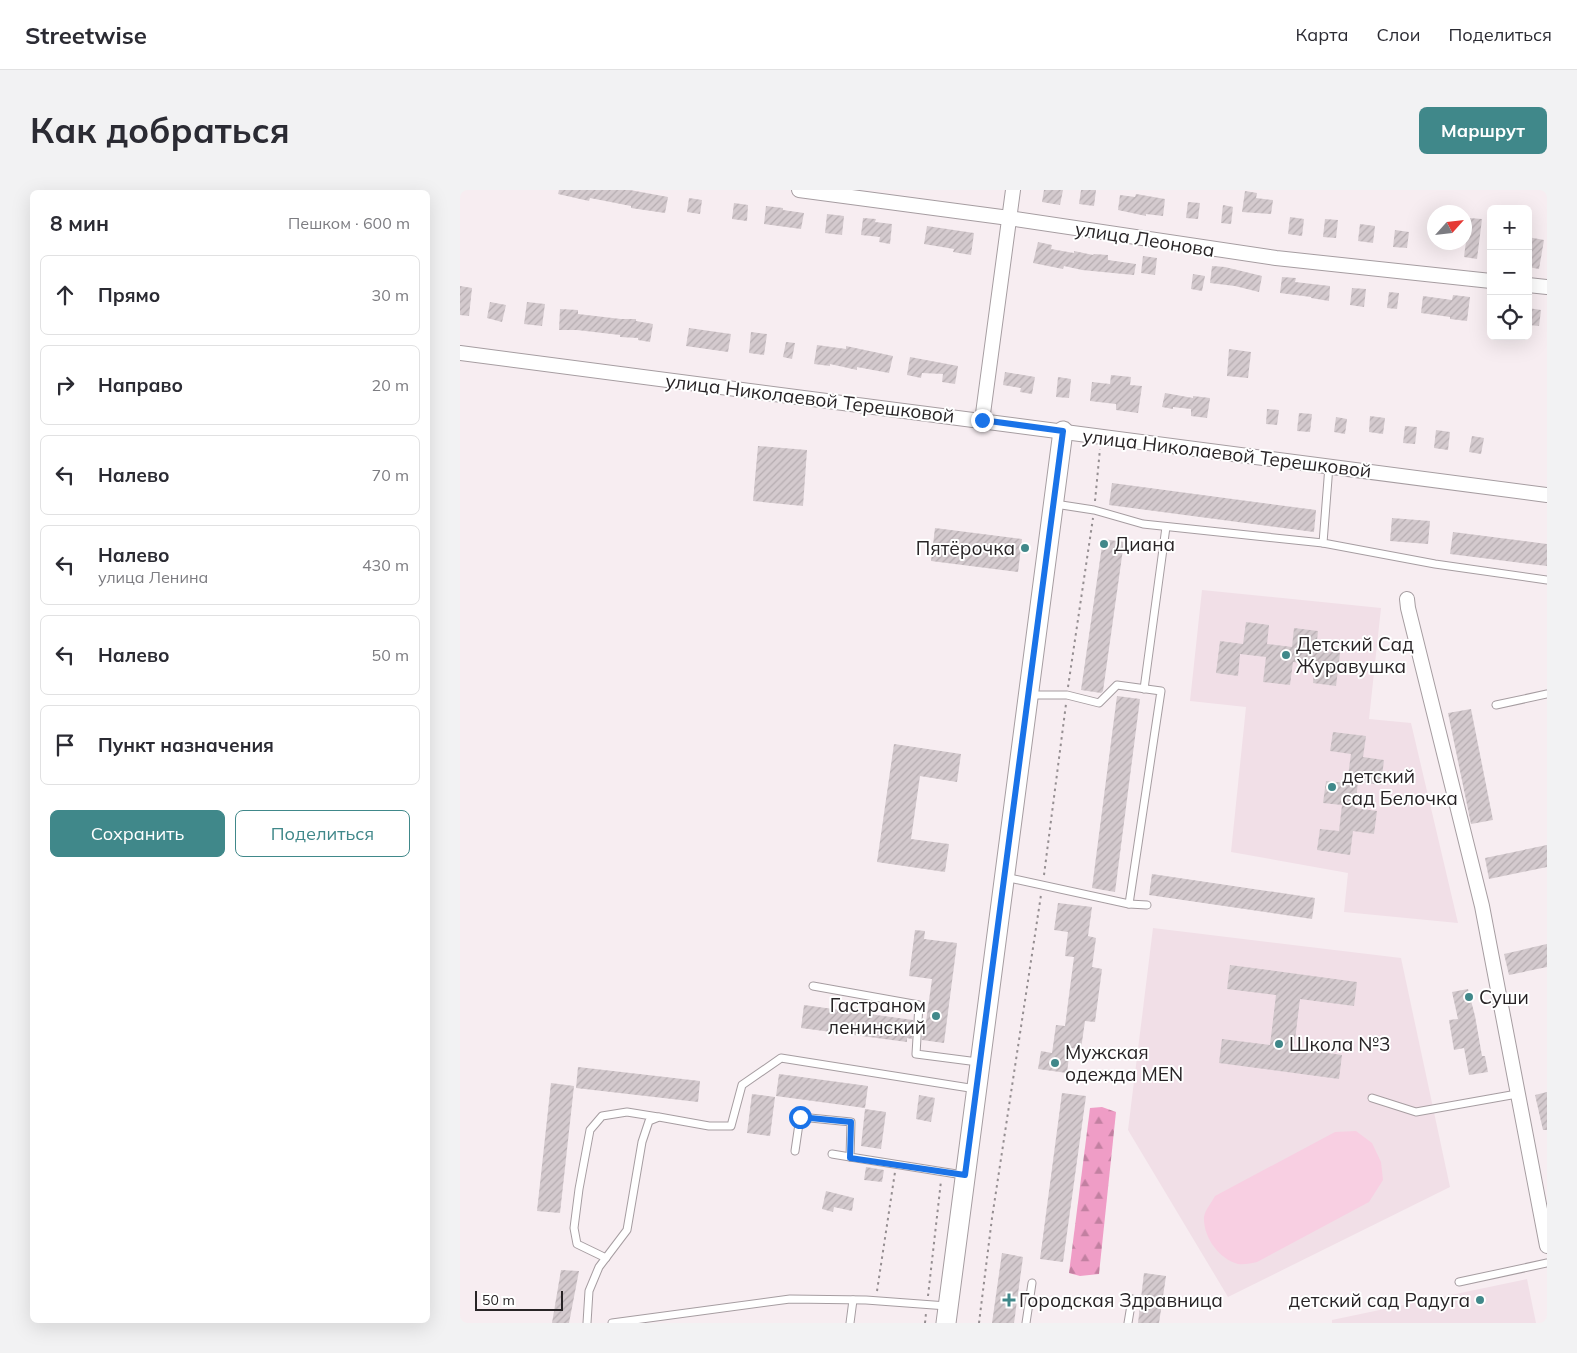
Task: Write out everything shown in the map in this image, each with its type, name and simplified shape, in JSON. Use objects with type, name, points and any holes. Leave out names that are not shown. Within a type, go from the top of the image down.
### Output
[{"type":"street","name":"улица Леонова","points":[[799,190],[1009,218],[1276,258],[1487,281]]},
{"type":"street","points":[[982,420],[1013,190]]},
{"type":"street","points":[[1532,285],[1547,287]]},
{"type":"street","name":"улица Николаевой Терешковой","points":[[460,353],[1547,495]]},
{"type":"street","points":[[947,1314],[1028,695],[1055,504],[1063,431]]},
{"type":"street","points":[[1407,599],[1482,906],[1547,1246]]},
{"type":"lane","points":[[1322,543],[1329,466]]},
{"type":"lane","points":[[1055,504],[1094,510],[1143,524],[1322,543],[1435,564],[1547,580]]},
{"type":"lane","points":[[1144,688],[1166,527]]},
{"type":"lane","points":[[1028,695],[1067,695],[1099,703],[1117,685],[1161,691],[1129,904]]},
{"type":"lane","points":[[1496,705],[1547,694]]},
{"type":"lane","points":[[1004,876],[1129,904],[1147,905]]},
{"type":"lane","points":[[813,986],[919,1005],[916,1054],[980,1062]]},
{"type":"lane","points":[[606,1258],[577,1244],[574,1228],[590,1130],[602,1116],[627,1112],[709,1126],[731,1126],[742,1085],[782,1058],[976,1089]]},
{"type":"lane","points":[[1372,1098],[1416,1112],[1517,1094]]},
{"type":"lane","points":[[586,1323],[590,1291],[599,1267],[627,1230],[642,1142],[650,1121],[659,1117]]},
{"type":"lane","points":[[795,1151],[800,1117],[851,1122],[850,1158]]},
{"type":"lane","points":[[832,1154],[965,1175]]},
{"type":"lane","points":[[1459,1282],[1547,1263]]},
{"type":"lane","points":[[1026,1323],[1032,1283]]},
{"type":"lane","points":[[612,1323],[790,1299],[927,1304],[947,1314]]},
{"type":"lane","points":[[1128,1323],[1132,1299]]},
{"type":"lane","points":[[850,1323],[853,1300]]},
{"type":"path","points":[[875,1301],[896,1165]]},
{"type":"path","points":[[925,1323],[942,1172]]},
{"type":"shaded area","name":"детский сад Белочка","points":[[1202,590],[1381,608],[1369,719],[1411,723],[1458,923],[1344,912],[1348,873],[1231,852],[1246,707],[1190,701]]},
{"type":"shaded area","name":"Школа №3","points":[[1153,928],[1401,958],[1450,1187],[1228,1297],[1128,1130]]},
{"type":"shaded area","points":[[1356,1131],[1372,1143],[1381,1162],[1383,1180],[1369,1202],[1257,1262],[1238,1264],[1219,1252],[1209,1239],[1204,1225],[1205,1214],[1215,1196],[1335,1132]]},
{"type":"shaded area","name":"детский сад Радуга","points":[[1527,1279],[1536,1323],[1332,1323],[1332,1320]]},
{"type":"green space","points":[[1102,1107],[1116,1112],[1099,1274],[1080,1276],[1069,1273],[1090,1108]]},
{"type":"building","points":[[559,190],[630,190],[668,197],[665,213],[631,208],[631,206],[590,198],[589,201],[558,194]]},
{"type":"building","points":[[1044,190],[1063,190],[1060,205],[1042,202]]},
{"type":"building","points":[[1081,190],[1096,190],[1094,206],[1079,204]]},
{"type":"building","points":[[1245,191],[1257,193],[1256,198],[1273,200],[1271,214],[1242,212]]},
{"type":"building","points":[[1136,194],[1165,199],[1163,216],[1146,214],[1146,216],[1118,210],[1120,195],[1135,197]]},
{"type":"building","points":[[689,198],[702,200],[700,214],[687,212]]},
{"type":"building","points":[[1188,202],[1200,203],[1198,219],[1186,218]]},
{"type":"building","points":[[734,203],[748,205],[747,221],[732,219]]},
{"type":"building","points":[[1223,205],[1233,207],[1231,224],[1221,223]]},
{"type":"building","points":[[766,206],[804,213],[801,229],[764,224]]},
{"type":"building","points":[[827,214],[844,216],[842,235],[825,233]]},
{"type":"building","points":[[1290,217],[1304,219],[1302,236],[1288,234]]},
{"type":"building","points":[[863,218],[876,219],[875,222],[892,224],[890,244],[879,242],[880,237],[861,235]]},
{"type":"building","points":[[1472,218],[1482,219],[1477,259],[1464,257],[1465,250],[1472,250]]},
{"type":"building","points":[[1325,219],[1338,220],[1336,238],[1323,237]]},
{"type":"building","points":[[1360,224],[1375,226],[1373,243],[1358,241]]},
{"type":"building","points":[[927,226],[974,233],[971,255],[953,252],[954,249],[924,244]]},
{"type":"building","points":[[1395,230],[1409,232],[1407,248],[1393,247]]},
{"type":"building","points":[[1532,238],[1544,240],[1539,269],[1532,268]]},
{"type":"building","points":[[1038,242],[1052,245],[1051,249],[1093,255],[1108,255],[1108,260],[1136,264],[1134,275],[1082,270],[1064,266],[1063,269],[1033,263]]},
{"type":"building","points":[[1143,256],[1157,258],[1155,275],[1141,273]]},
{"type":"building","points":[[1212,266],[1225,267],[1262,276],[1259,292],[1235,286],[1210,283]]},
{"type":"building","points":[[1193,274],[1205,276],[1202,291],[1191,289]]},
{"type":"building","points":[[1282,277],[1296,278],[1295,282],[1330,286],[1329,301],[1280,293]]},
{"type":"building","points":[[460,286],[472,288],[469,316],[460,315]]},
{"type":"building","points":[[1352,288],[1366,289],[1364,307],[1350,305]]},
{"type":"building","points":[[1389,292],[1399,293],[1397,309],[1387,308]]},
{"type":"building","points":[[1453,295],[1470,297],[1467,321],[1421,313],[1423,296],[1452,300]]},
{"type":"building","points":[[490,302],[506,305],[502,322],[487,318]]},
{"type":"building","points":[[527,302],[545,304],[542,326],[524,324]]},
{"type":"building","points":[[560,309],[578,310],[578,314],[636,319],[636,321],[653,324],[650,342],[638,340],[638,338],[620,337],[620,335],[559,330]]},
{"type":"building","points":[[1532,309],[1541,310],[1539,326],[1532,325]]},
{"type":"building","points":[[689,328],[731,334],[728,352],[686,346]]},
{"type":"building","points":[[751,332],[767,334],[764,355],[749,353]]},
{"type":"building","points":[[786,342],[795,343],[792,359],[783,357]]},
{"type":"building","points":[[817,345],[846,349],[846,346],[893,356],[889,373],[857,367],[857,370],[830,364],[830,366],[814,364]]},
{"type":"building","points":[[1229,349],[1251,352],[1248,378],[1227,376]]},
{"type":"building","points":[[910,357],[958,366],[955,384],[942,382],[943,374],[922,373],[921,378],[907,375]]},
{"type":"building","points":[[1005,372],[1035,377],[1032,394],[1020,392],[1021,388],[1003,385]]},
{"type":"building","points":[[1111,375],[1131,377],[1130,385],[1142,386],[1138,413],[1116,410],[1116,404],[1090,401],[1092,382],[1110,384]]},
{"type":"building","points":[[1058,377],[1071,379],[1069,398],[1056,397]]},
{"type":"building","points":[[1165,393],[1193,398],[1193,396],[1210,398],[1207,418],[1191,416],[1191,409],[1162,407]]},
{"type":"building","points":[[1267,409],[1279,410],[1277,425],[1266,424]]},
{"type":"building","points":[[1299,413],[1312,414],[1310,432],[1297,431]]},
{"type":"building","points":[[1370,416],[1385,418],[1383,434],[1369,432]]},
{"type":"building","points":[[1336,417],[1347,419],[1345,434],[1334,432]]},
{"type":"building","points":[[1405,426],[1417,427],[1415,444],[1403,443]]},
{"type":"building","points":[[1436,430],[1450,432],[1448,450],[1434,448]]},
{"type":"building","points":[[1472,436],[1484,438],[1481,454],[1469,452]]},
{"type":"building","points":[[758,446],[807,450],[803,506],[753,501]]},
{"type":"building","points":[[1112,483],[1316,510],[1314,532],[1109,505]]},
{"type":"building","points":[[1392,518],[1430,521],[1428,544],[1390,541]]},
{"type":"building","points":[[935,528],[1022,539],[1018,572],[931,561]]},
{"type":"building","points":[[1453,532],[1547,544],[1547,566],[1450,554]]},
{"type":"building","points":[[1103,539],[1124,542],[1103,691],[1101,693],[1081,690]]},
{"type":"building","points":[[1246,622],[1269,625],[1267,644],[1292,647],[1294,628],[1318,631],[1316,650],[1340,653],[1336,686],[1313,683],[1315,665],[1293,662],[1290,685],[1263,682],[1266,657],[1240,654],[1238,676],[1216,673],[1220,641],[1243,644]]},
{"type":"building","points":[[1117,696],[1140,699],[1115,892],[1092,888]]},
{"type":"building","points":[[1471,709],[1493,820],[1471,824],[1448,713]]},
{"type":"building","points":[[1333,732],[1366,736],[1363,757],[1384,760],[1381,785],[1358,782],[1355,808],[1377,811],[1374,834],[1353,831],[1350,855],[1317,850],[1320,829],[1339,831],[1342,805],[1323,803],[1326,781],[1347,783],[1351,754],[1330,751]]},
{"type":"building","points":[[894,744],[961,754],[957,782],[920,776],[911,839],[949,844],[945,872],[877,862]]},
{"type":"building","points":[[1547,845],[1547,867],[1489,879],[1485,858]]},
{"type":"building","points":[[1152,874],[1315,898],[1312,919],[1149,895]]},
{"type":"building","points":[[1058,903],[1092,907],[1088,936],[1096,938],[1092,967],[1102,969],[1095,1022],[1085,1021],[1081,1049],[1070,1048],[1067,1073],[1038,1069],[1041,1051],[1052,1053],[1056,1025],[1065,1026],[1074,957],[1065,956],[1068,932],[1054,930]]},
{"type":"building","points":[[915,930],[925,931],[924,939],[957,943],[944,1043],[922,1040],[923,1021],[926,1022],[932,979],[909,976]]},
{"type":"building","points":[[1547,944],[1547,967],[1509,975],[1504,954]]},
{"type":"building","points":[[1230,965],[1357,982],[1354,1006],[1300,999],[1294,1048],[1342,1055],[1339,1079],[1219,1063],[1222,1039],[1270,1045],[1276,995],[1227,989]]},
{"type":"building","points":[[1468,989],[1482,1056],[1485,1056],[1488,1072],[1469,1075],[1464,1048],[1454,1050],[1449,1020],[1458,1019],[1452,992]]},
{"type":"building","points":[[804,1005],[913,1020],[912,1039],[907,1038],[907,1042],[801,1028]]},
{"type":"building","points":[[578,1067],[700,1081],[698,1102],[576,1088]]},
{"type":"building","points":[[779,1074],[868,1086],[865,1108],[776,1096]]},
{"type":"building","points":[[551,1083],[574,1086],[560,1213],[537,1211]]},
{"type":"building","points":[[1547,1092],[1547,1130],[1543,1130],[1535,1095]]},
{"type":"building","points":[[1062,1093],[1086,1096],[1063,1262],[1040,1259]]},
{"type":"building","points":[[752,1094],[775,1097],[770,1136],[747,1133]]},
{"type":"building","points":[[919,1095],[935,1098],[931,1122],[916,1119]]},
{"type":"building","points":[[865,1109],[886,1112],[881,1149],[861,1146]]},
{"type":"building","points":[[866,1167],[884,1170],[882,1182],[864,1180]]},
{"type":"building","points":[[826,1191],[854,1198],[852,1211],[834,1207],[833,1212],[822,1209]]},
{"type":"building","points":[[1002,1253],[1023,1257],[1014,1323],[992,1323]]},
{"type":"building","points":[[561,1270],[579,1271],[569,1323],[552,1323]]},
{"type":"building","points":[[1144,1273],[1166,1276],[1159,1323],[1138,1323]]},
{"type":"place","name":"Диана","points":[[1104,544]]},
{"type":"place","name":"Пятёрочка","points":[[1025,548]]},
{"type":"place","name":"Детский Сад Журавушка","points":[[1286,655]]},
{"type":"place","name":"детский сад Белочка","points":[[1332,787]]},
{"type":"place","name":"Суши","points":[[1469,997]]},
{"type":"place","name":"Гастраном ленинский","points":[[936,1016]]},
{"type":"place","name":"Школа №3","points":[[1279,1044]]},
{"type":"place","name":"Мужская одежда MEN","points":[[1055,1063]]},
{"type":"place","name":"Городская Здравница","points":[[1009,1300]]},
{"type":"place","name":"детский сад Радуга","points":[[1480,1300]]},
{"type":"route","points":[[800,1117],[851,1122],[850,1158],[965,1175],[1055,504],[1063,431],[982,420]]}]
